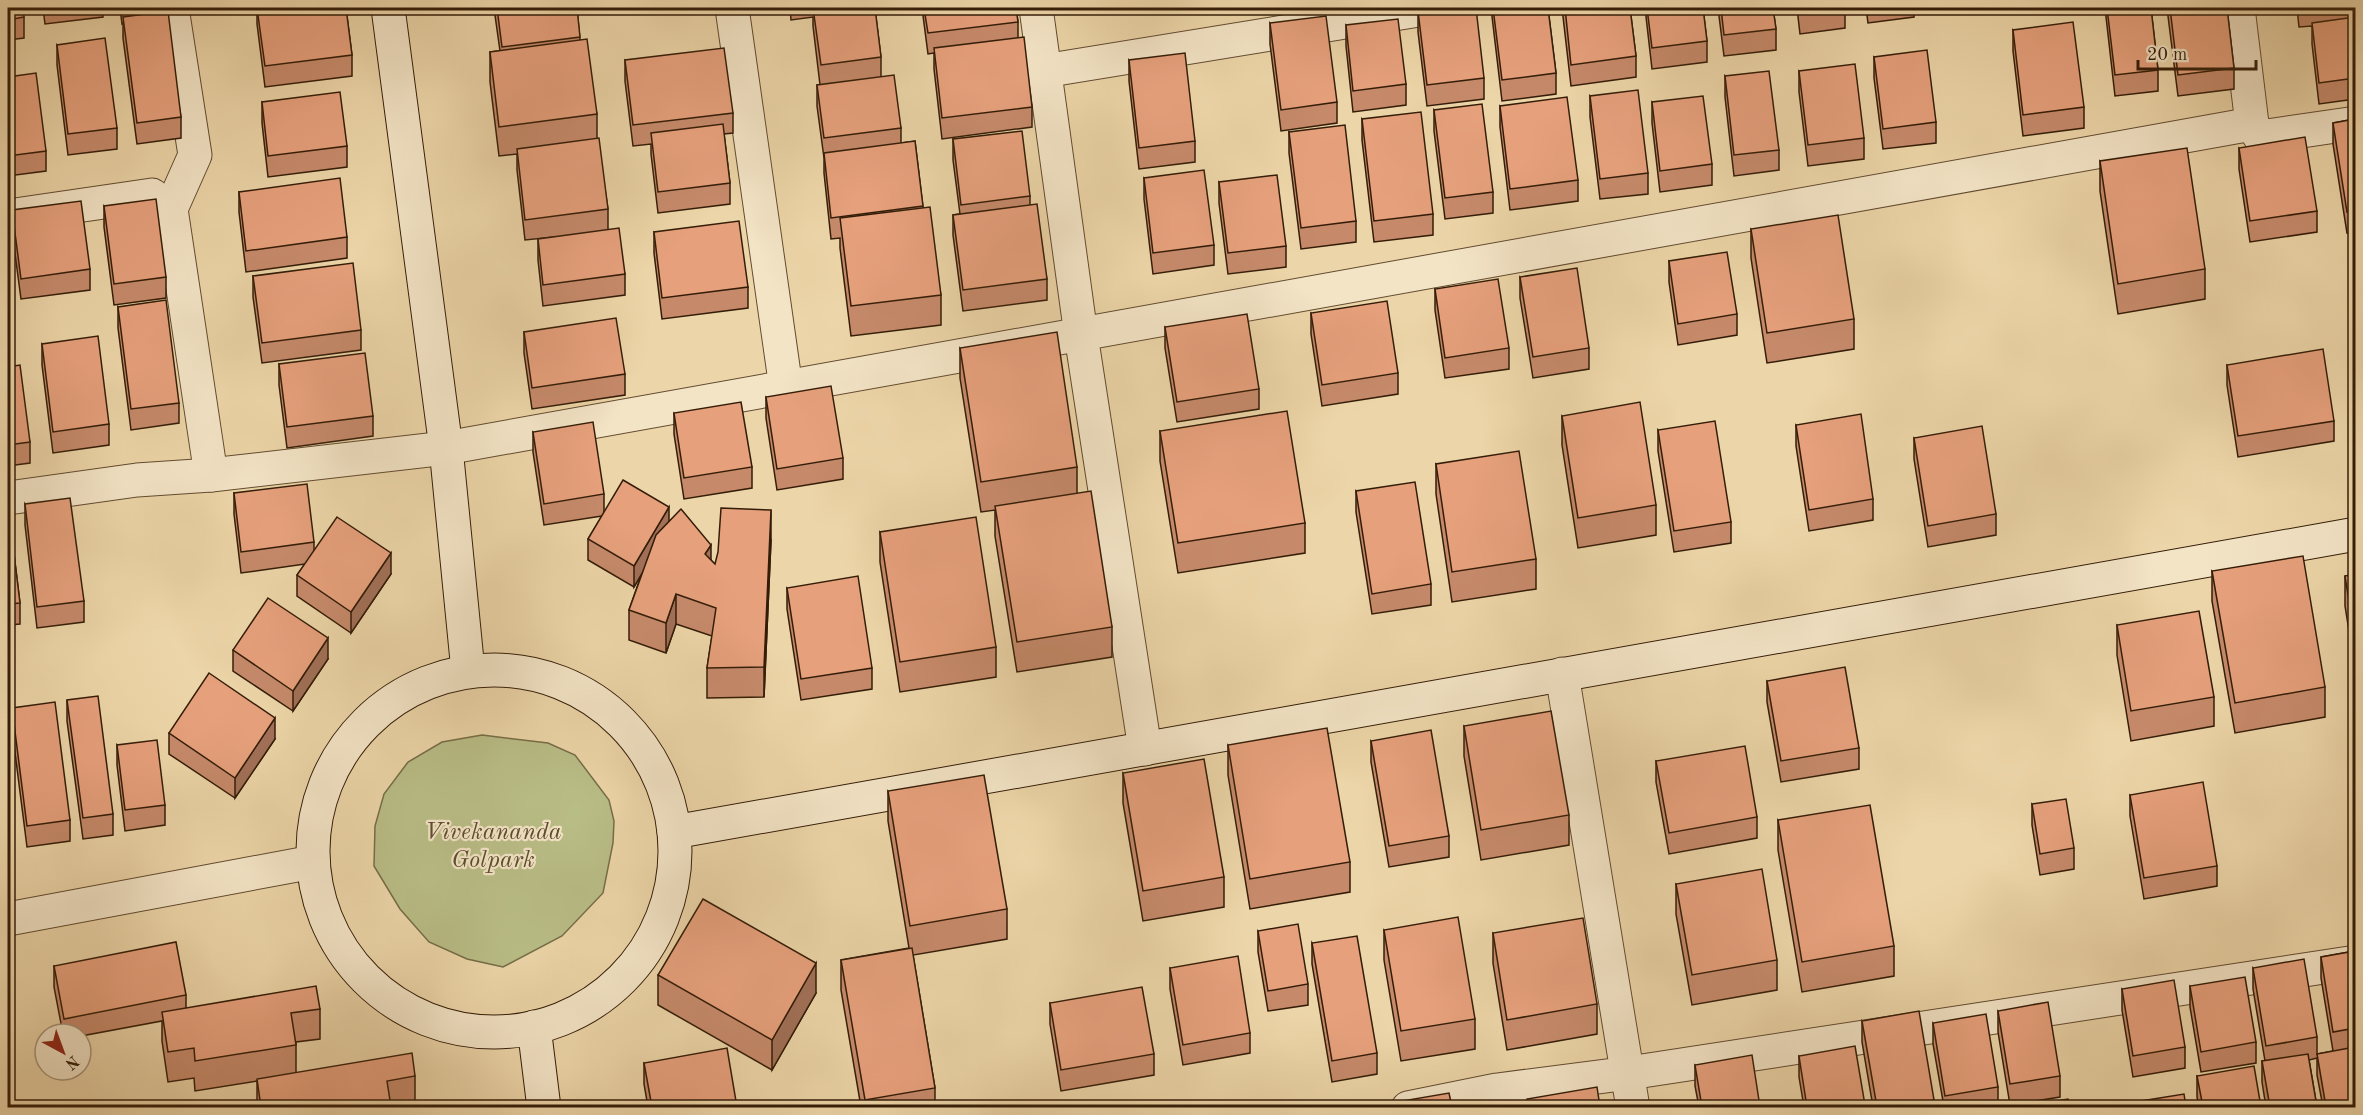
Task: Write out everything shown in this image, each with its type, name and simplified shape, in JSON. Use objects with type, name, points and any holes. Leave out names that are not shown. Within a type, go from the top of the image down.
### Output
[{"type":"street","points":[[172,8],[195,155],[171,209],[211,475]]},
{"type":"street","points":[[388,8],[446,448],[468,671]]},
{"type":"street","points":[[732,8],[786,388]]},
{"type":"street","points":[[1036,8],[1081,335],[1145,749]]},
{"type":"street","points":[[1044,71],[1431,8]]},
{"type":"street","points":[[2238,8],[2252,124],[2260,136],[2355,123]]},
{"type":"street","points":[[8,498],[137,480],[211,475],[446,448],[2252,124]]},
{"type":"street","points":[[8,216],[152,195],[171,209]]},
{"type":"street","points":[[674,832],[2355,534]]},
{"type":"street","points":[[504,670],[540,675],[574,688],[605,707],[632,733],[653,763],[666,796],[674,832],[674,864],[668,897],[657,927],[641,956],[619,980],[593,1001],[565,1017],[534,1027],[499,1032],[465,1030],[430,1021],[399,1006],[371,985],[348,959],[330,929],[318,897],[313,862],[314,828],[321,796],[335,765],[353,737],[377,713],[404,693],[435,680],[468,671],[504,670]]},
{"type":"street","points":[[1562,674],[1633,1107]]},
{"type":"street","points":[[8,919],[313,862]]},
{"type":"street","points":[[1408,1107],[1498,1099],[1629,1073],[2355,962]]},
{"type":"street","points":[[534,1027],[544,1107]]},
{"type":"green space","name":"Vivekananda Golpark","points":[[482,735],[548,743],[575,755],[609,800],[614,821],[613,843],[603,893],[562,936],[503,967],[467,959],[429,942],[400,909],[374,866],[375,826],[384,794],[408,762],[442,742]]},
{"type":"building","points":[[8,8],[23,8],[24,17],[8,20]]},
{"type":"building","points":[[257,8],[346,8],[352,55],[265,66]]},
{"type":"building","points":[[497,8],[577,8],[580,37],[502,47]]},
{"type":"building","points":[[813,8],[875,8],[881,57],[821,65]]},
{"type":"building","points":[[924,8],[1016,8],[1018,22],[928,33]]},
{"type":"building","points":[[1476,8],[1484,78],[1427,85],[1418,11]]},
{"type":"building","points":[[1493,8],[1548,8],[1556,73],[1502,80]]},
{"type":"building","points":[[1565,8],[1630,8],[1636,56],[1571,65]]},
{"type":"building","points":[[1647,8],[1703,8],[1707,41],[1652,48]]},
{"type":"building","points":[[1721,8],[1773,8],[1776,29],[1724,35]]},
{"type":"building","points":[[1799,8],[1845,8],[1800,13]]},
{"type":"building","points":[[2107,8],[2151,8],[2158,70],[2115,75]]},
{"type":"building","points":[[2170,8],[2227,8],[2234,68],[2178,75]]},
{"type":"building","points":[[168,11],[181,117],[137,123],[123,17]]},
{"type":"building","points":[[1326,16],[1337,102],[1281,110],[1270,23]]},
{"type":"building","points":[[2355,17],[2355,78],[2319,83],[2312,23]]},
{"type":"building","points":[[1398,19],[1406,84],[1353,91],[1346,25]]},
{"type":"building","points":[[2073,22],[2084,107],[2023,115],[2013,30]]},
{"type":"building","points":[[1024,37],[1032,107],[942,118],[934,48]]},
{"type":"building","points":[[105,38],[117,128],[68,134],[57,45]]},
{"type":"building","points":[[587,39],[597,114],[499,127],[490,52]]},
{"type":"building","points":[[724,48],[733,113],[633,125],[625,60]]},
{"type":"building","points":[[1927,50],[1936,122],[1883,129],[1874,57]]},
{"type":"building","points":[[1185,53],[1195,141],[1139,148],[1129,60]]},
{"type":"building","points":[[1855,64],[1864,138],[1808,145],[1799,71]]},
{"type":"building","points":[[1769,71],[1779,150],[1734,155],[1725,76]]},
{"type":"building","points":[[36,73],[46,151],[8,156],[8,77]]},
{"type":"building","points":[[894,75],[901,128],[824,138],[817,85]]},
{"type":"building","points":[[1638,90],[1648,173],[1600,179],[1590,96]]},
{"type":"building","points":[[340,92],[347,146],[268,156],[262,102]]},
{"type":"building","points":[[1703,96],[1712,164],[1660,171],[1652,102]]},
{"type":"building","points":[[1567,97],[1578,180],[1510,189],[1500,106]]},
{"type":"building","points":[[1482,104],[1493,192],[1445,198],[1434,110]]},
{"type":"building","points":[[1421,112],[1433,214],[1374,221],[1362,119]]},
{"type":"building","points":[[2355,119],[2355,210],[2347,212],[2333,123]]},
{"type":"building","points":[[723,124],[730,183],[658,192],[651,133]]},
{"type":"building","points":[[1345,125],[1356,221],[1301,228],[1289,132]]},
{"type":"building","points":[[1022,131],[1030,196],[961,205],[953,139]]},
{"type":"building","points":[[2305,137],[2317,211],[2250,221],[2239,148]]},
{"type":"building","points":[[599,138],[608,209],[525,220],[517,149]]},
{"type":"building","points":[[915,141],[923,206],[831,218],[824,153]]},
{"type":"building","points":[[2187,148],[2205,269],[2118,284],[2100,161]]},
{"type":"building","points":[[1204,170],[1214,245],[1153,253],[1144,178]]},
{"type":"building","points":[[1277,175],[1286,246],[1228,253],[1219,182]]},
{"type":"building","points":[[340,178],[347,237],[246,251],[239,192]]},
{"type":"building","points":[[156,199],[166,277],[114,284],[104,206]]},
{"type":"building","points":[[81,201],[90,269],[21,279],[12,210]]},
{"type":"building","points":[[1037,204],[1047,279],[963,290],[953,215]]},
{"type":"building","points":[[930,207],[941,295],[851,306],[840,218]]},
{"type":"building","points":[[1838,215],[1854,319],[1767,333],[1751,229]]},
{"type":"building","points":[[739,221],[748,287],[662,298],[654,232]]},
{"type":"building","points":[[619,228],[625,274],[543,285],[538,239]]},
{"type":"building","points":[[1727,252],[1737,314],[1678,324],[1669,261]]},
{"type":"building","points":[[353,263],[361,330],[262,343],[253,276]]},
{"type":"building","points":[[1577,268],[1589,348],[1533,357],[1520,277]]},
{"type":"building","points":[[1498,279],[1509,348],[1445,358],[1435,289]]},
{"type":"building","points":[[166,300],[179,403],[131,409],[118,307]]},
{"type":"building","points":[[1387,301],[1398,373],[1322,385],[1311,313]]},
{"type":"building","points":[[1247,314],[1259,389],[1177,402],[1165,327]]},
{"type":"building","points":[[616,318],[625,374],[532,388],[524,332]]},
{"type":"building","points":[[1057,332],[1077,467],[981,482],[960,348]]},
{"type":"building","points":[[98,336],[109,424],[53,432],[42,344]]},
{"type":"building","points":[[2323,349],[2334,421],[2238,436],[2227,365]]},
{"type":"building","points":[[365,353],[373,416],[287,427],[279,364]]},
{"type":"building","points":[[20,365],[30,442],[8,445],[8,367]]},
{"type":"building","points":[[831,386],[843,458],[777,469],[766,397]]},
{"type":"building","points":[[741,402],[752,467],[684,478],[674,413]]},
{"type":"building","points":[[1640,402],[1656,505],[1578,518],[1562,416]]},
{"type":"building","points":[[1287,411],[1305,523],[1178,543],[1160,431]]},
{"type":"building","points":[[1861,414],[1873,499],[1809,510],[1796,425]]},
{"type":"building","points":[[1715,421],[1731,522],[1674,531],[1658,430]]},
{"type":"building","points":[[593,422],[604,494],[544,504],[533,432]]},
{"type":"building","points":[[1982,426],[1996,514],[1928,526],[1914,438]]},
{"type":"building","points":[[1519,451],[1536,559],[1452,572],[1436,464]]},
{"type":"building","points":[[623,480],[669,507],[634,566],[588,539]]},
{"type":"building","points":[[1415,482],[1431,584],[1372,594],[1356,491]]},
{"type":"building","points":[[307,484],[314,542],[241,552],[234,493]]},
{"type":"building","points":[[1091,491],[1112,627],[1017,642],[995,506]]},
{"type":"building","points":[[70,498],[84,601],[37,607],[25,504]]},
{"type":"building","points":[[8,505],[20,603],[8,604]]},
{"type":"building","points":[[721,508],[771,510],[764,667],[707,668],[716,608],[676,594],[666,623],[629,610],[656,535],[681,509],[711,545],[705,554],[715,564]]},
{"type":"building","points":[[337,517],[391,553],[351,612],[297,575]]},
{"type":"building","points":[[976,517],[996,647],[900,662],[880,532]]},
{"type":"building","points":[[2303,556],[2325,687],[2235,703],[2212,571]]},
{"type":"building","points":[[2355,574],[2355,639],[2345,576]]},
{"type":"building","points":[[858,576],[872,668],[801,679],[787,588]]},
{"type":"building","points":[[268,598],[328,638],[293,691],[233,650]]},
{"type":"building","points":[[2199,611],[2214,697],[2131,711],[2117,625]]},
{"type":"building","points":[[1845,667],[1859,748],[1781,761],[1767,681]]},
{"type":"building","points":[[209,673],[275,718],[235,778],[169,733]]},
{"type":"building","points":[[98,696],[113,814],[83,818],[67,700]]},
{"type":"building","points":[[55,702],[70,820],[27,826],[12,708]]},
{"type":"building","points":[[1551,711],[1569,815],[1481,830],[1464,726]]},
{"type":"building","points":[[2355,721],[2355,742],[2352,722]]},
{"type":"building","points":[[1327,728],[1350,862],[1250,879],[1228,745]]},
{"type":"building","points":[[1431,730],[1449,836],[1389,846],[1371,741]]},
{"type":"building","points":[[157,740],[165,805],[125,810],[117,745]]},
{"type":"building","points":[[1745,746],[1757,817],[1669,833],[1656,761]]},
{"type":"building","points":[[1204,759],[1224,877],[1143,891],[1123,773]]},
{"type":"building","points":[[984,775],[1007,909],[910,926],[888,791]]},
{"type":"building","points":[[2203,782],[2217,866],[2144,878],[2130,795]]},
{"type":"building","points":[[2066,799],[2074,848],[2040,854],[2032,804]]},
{"type":"building","points":[[1870,805],[1894,946],[1802,962],[1778,820]]},
{"type":"building","points":[[1762,869],[1777,960],[1692,975],[1676,884]]},
{"type":"building","points":[[703,899],[816,963],[772,1040],[658,975]]},
{"type":"building","points":[[1458,917],[1475,1019],[1401,1031],[1384,930]]},
{"type":"building","points":[[1583,918],[1597,1004],[1507,1020],[1493,933]]},
{"type":"building","points":[[1298,924],[1308,984],[1268,991],[1258,931]]},
{"type":"building","points":[[1357,936],[1377,1053],[1332,1061],[1312,943]]},
{"type":"building","points":[[176,942],[186,995],[64,1019],[54,966]]},
{"type":"building","points":[[912,948],[935,1088],[865,1100],[841,960]]},
{"type":"building","points":[[2355,951],[2355,1028],[2333,1032],[2321,957]]},
{"type":"building","points":[[1238,956],[1250,1033],[1183,1045],[1170,968]]},
{"type":"building","points":[[2304,959],[2317,1037],[2266,1046],[2253,968]]},
{"type":"building","points":[[2245,977],[2256,1042],[2201,1052],[2190,986]]},
{"type":"building","points":[[2174,980],[2185,1047],[2133,1056],[2122,989]]},
{"type":"building","points":[[316,986],[320,1009],[291,1013],[296,1045],[195,1061],[194,1048],[168,1052],[162,1012]]},
{"type":"building","points":[[1142,987],[1154,1054],[1061,1070],[1050,1003]]},
{"type":"building","points":[[2048,1002],[2060,1076],[2010,1084],[1998,1011]]},
{"type":"building","points":[[1919,1011],[1934,1100],[1877,1107],[1862,1021]]},
{"type":"building","points":[[1986,1014],[1998,1087],[1945,1096],[1933,1023]]},
{"type":"building","points":[[1855,1046],[1865,1105],[1807,1107],[1799,1056]]},
{"type":"building","points":[[2355,1047],[2355,1107],[2326,1107],[2317,1054]]},
{"type":"building","points":[[727,1048],[737,1107],[652,1107],[644,1063]]},
{"type":"building","points":[[412,1053],[415,1076],[387,1081],[391,1107],[261,1107],[257,1079]]},
{"type":"building","points":[[2308,1054],[2317,1107],[2270,1107],[2262,1061]]},
{"type":"building","points":[[1752,1055],[1760,1107],[1702,1107],[1695,1065]]},
{"type":"building","points":[[2254,1066],[2261,1107],[2203,1107],[2197,1076]]},
{"type":"building","points":[[1597,1087],[1600,1107],[1529,1107],[1527,1099]]},
{"type":"building","points":[[1449,1093],[1452,1107],[1403,1107],[1402,1101]]},
{"type":"building","points":[[2184,1094],[2186,1107],[2135,1107],[2135,1102]]},
{"type":"building","points":[[2068,1099],[2070,1107],[2019,1107]]}]
